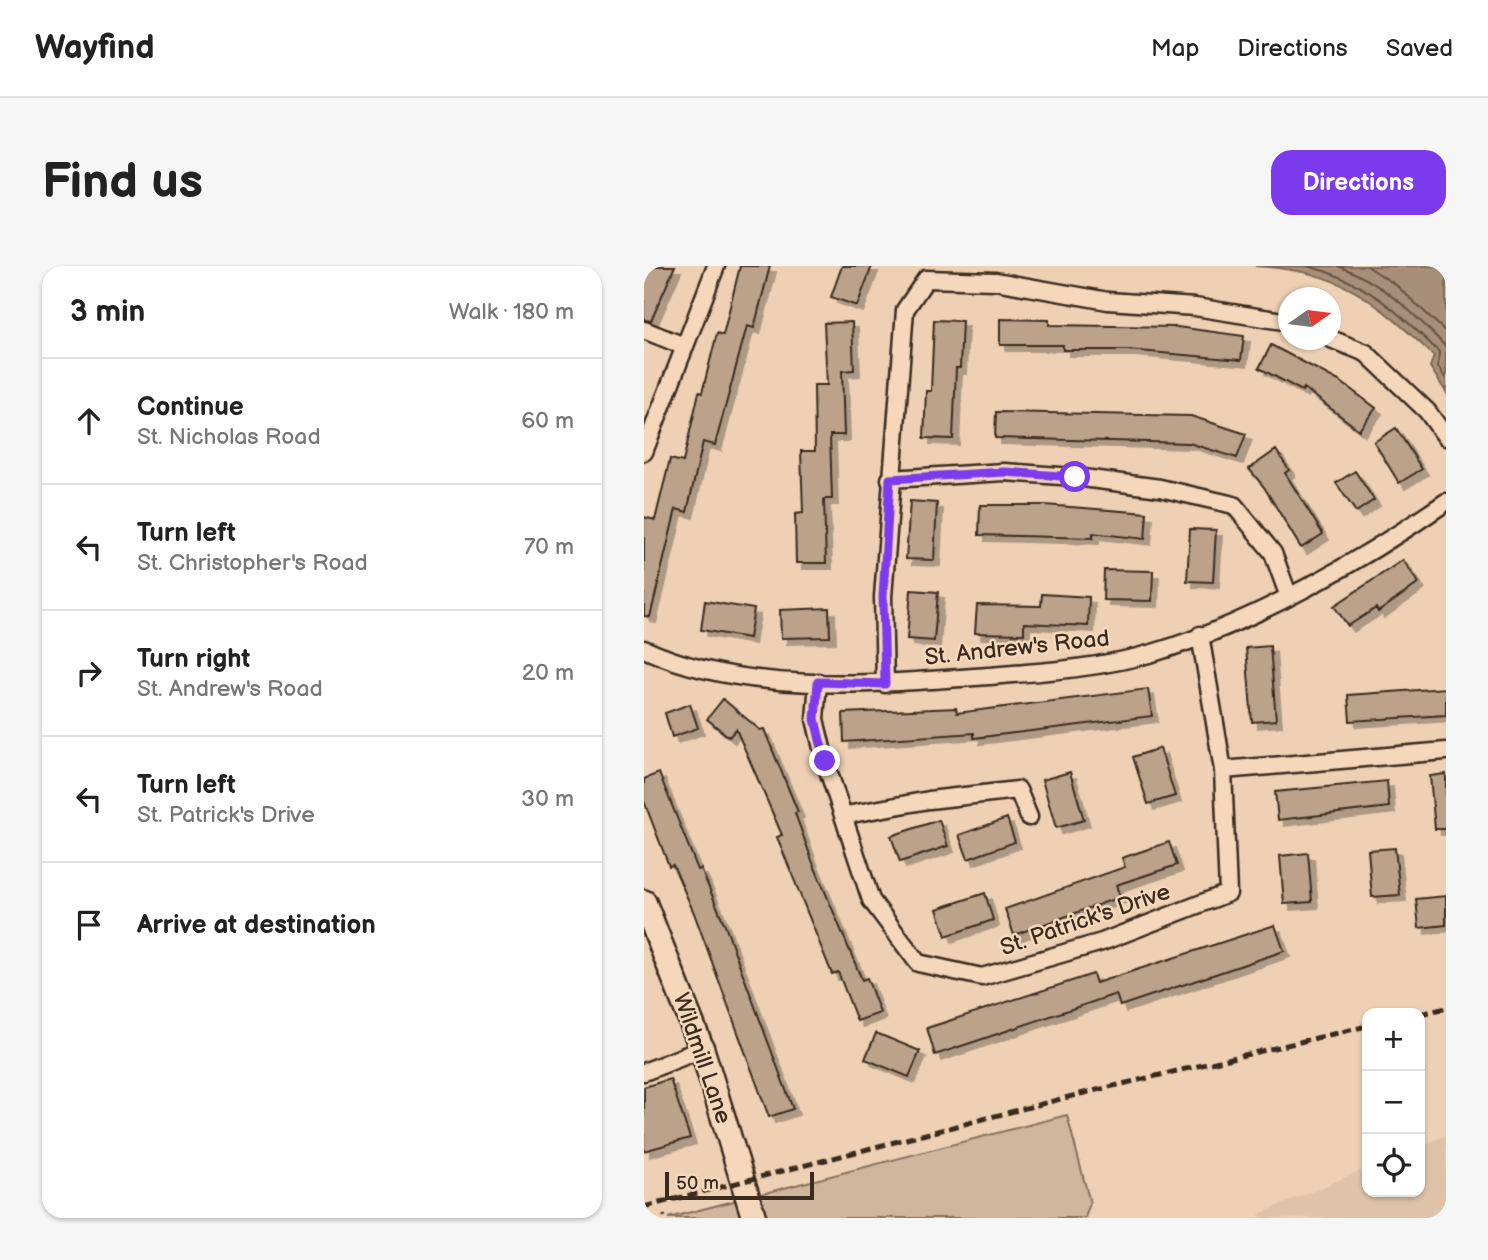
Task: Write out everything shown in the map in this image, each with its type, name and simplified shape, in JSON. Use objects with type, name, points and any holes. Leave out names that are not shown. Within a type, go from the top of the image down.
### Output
[{"type":"street","points":[[644,453],[716,266]]},
{"type":"street","points":[[885,684],[883,597],[905,310],[926,279],[995,282],[1108,301],[1195,307],[1278,320]]},
{"type":"street","points":[[644,330],[684,346]]},
{"type":"street","points":[[1341,343],[1366,353],[1427,411],[1446,437]]},
{"type":"street","points":[[890,479],[1004,472],[1075,477],[1160,488],[1234,505],[1273,553],[1289,597]]},
{"type":"street","name":"St. Andrew's Road","points":[[644,649],[677,664],[726,673],[818,682],[885,684],[1053,671],[1154,653],[1289,597],[1404,532],[1446,502]]},
{"type":"street","name":"St. Patrick's Drive","points":[[818,682],[815,719],[825,761],[846,815],[871,900],[918,963],[982,977],[1102,942],[1228,893],[1223,769],[1200,635]]},
{"type":"street","points":[[1223,769],[1320,759],[1446,751]]},
{"type":"street","points":[[846,815],[929,800],[1018,790],[1028,817]]},
{"type":"street","name":"Wildmill Lane","points":[[644,902],[702,1049],[754,1218]]},
{"type":"street","points":[[644,1072],[702,1049]]},
{"type":"shaded area","points":[[1067,1115],[1090,1203],[1085,1218],[668,1218]]},
{"type":"shaded area","points":[[1446,1135],[1446,1218],[1261,1218],[1259,1214],[1362,1170],[1362,1197],[1425,1197],[1425,1144]]},
{"type":"water","points":[[1255,266],[1446,266],[1446,392],[1430,367],[1434,356],[1374,304],[1355,292],[1312,274]]},
{"type":"building","points":[[644,266],[675,266],[651,321],[644,320]]},
{"type":"building","points":[[740,266],[770,266],[754,328],[747,326],[715,445],[703,442],[687,512],[676,509],[650,617],[644,616],[644,517],[655,520],[670,459],[683,462],[699,392],[702,393],[717,333],[723,335]]},
{"type":"building","points":[[842,266],[872,266],[857,306],[831,297]]},
{"type":"building","points":[[1000,319],[1049,320],[1049,325],[1177,327],[1244,336],[1241,360],[1128,350],[1063,350],[1063,345],[1000,345]]},
{"type":"building","points":[[934,320],[962,321],[960,368],[956,368],[953,439],[924,438],[926,391],[931,391]]},
{"type":"building","points":[[852,322],[854,370],[842,371],[844,435],[830,435],[832,499],[824,499],[826,563],[796,563],[795,514],[803,513],[801,451],[815,451],[814,385],[827,385],[824,323]]},
{"type":"building","points":[[1271,345],[1341,382],[1376,408],[1359,430],[1304,388],[1302,391],[1259,368]]},
{"type":"building","points":[[996,412],[1191,416],[1246,434],[1237,458],[1189,443],[995,438]]},
{"type":"building","points":[[1396,428],[1422,469],[1399,483],[1374,442]]},
{"type":"building","points":[[1276,450],[1289,470],[1285,473],[1323,534],[1301,548],[1264,487],[1249,469]]},
{"type":"building","points":[[1355,471],[1374,500],[1356,512],[1336,483]]},
{"type":"building","points":[[910,501],[937,503],[934,560],[906,559]]},
{"type":"building","points":[[980,505],[1045,505],[1147,513],[1145,539],[1093,533],[1093,538],[979,535]]},
{"type":"building","points":[[1190,529],[1216,530],[1213,582],[1187,581]]},
{"type":"building","points":[[1403,560],[1419,583],[1378,612],[1376,608],[1348,626],[1334,606]]},
{"type":"building","points":[[1104,570],[1153,571],[1152,601],[1103,600]]},
{"type":"building","points":[[911,590],[938,592],[934,641],[907,639]]},
{"type":"building","points":[[1042,594],[1089,597],[1088,626],[1024,623],[1024,634],[975,633],[977,605],[1041,606]]},
{"type":"building","points":[[705,601],[754,609],[749,638],[701,630]]},
{"type":"building","points":[[829,608],[830,637],[781,638],[780,610]]},
{"type":"building","points":[[1270,646],[1276,720],[1252,722],[1246,648]]},
{"type":"building","points":[[1446,688],[1446,715],[1350,721],[1348,695]]},
{"type":"building","points":[[1148,689],[1152,716],[974,738],[974,733],[844,742],[843,713],[956,708],[957,713]]},
{"type":"building","points":[[723,699],[760,730],[764,729],[798,812],[795,813],[813,863],[862,980],[867,978],[880,1013],[857,1021],[838,972],[832,974],[777,837],[782,835],[736,729],[729,737],[707,719]]},
{"type":"building","points":[[690,704],[698,728],[672,737],[665,713]]},
{"type":"building","points":[[1160,748],[1175,796],[1148,804],[1133,757]]},
{"type":"building","points":[[1070,772],[1084,820],[1056,828],[1042,780]]},
{"type":"building","points":[[659,773],[698,870],[701,869],[724,923],[793,1109],[769,1117],[694,913],[673,865],[669,866],[644,801],[644,779]]},
{"type":"building","points":[[1446,774],[1446,829],[1435,829],[1430,776]]},
{"type":"building","points":[[1387,781],[1389,807],[1278,820],[1275,792]]},
{"type":"building","points":[[1007,818],[1015,842],[968,859],[959,835]]},
{"type":"building","points":[[939,820],[948,846],[900,862],[891,836]]},
{"type":"building","points":[[1169,842],[1177,865],[1116,885],[1120,897],[1014,935],[1005,909],[1125,867],[1122,858]]},
{"type":"building","points":[[1395,848],[1400,895],[1372,897],[1368,850]]},
{"type":"building","points":[[1308,853],[1312,902],[1284,904],[1280,856]]},
{"type":"building","points":[[985,893],[993,920],[946,936],[937,909]]},
{"type":"building","points":[[1446,896],[1446,925],[1419,928],[1416,899]]},
{"type":"building","points":[[1275,925],[1284,951],[1120,1006],[1116,994],[935,1055],[927,1028],[1093,974],[1096,983]]},
{"type":"building","points":[[876,1033],[920,1051],[909,1077],[865,1059]]},
{"type":"building","points":[[670,1079],[690,1138],[644,1151],[644,1087]]},
{"type":"railway","points":[[1425,1013],[1446,1008]]},
{"type":"railway","points":[[644,1207],[1080,1094],[1362,1027]]},
{"type":"route","points":[[825,761],[815,719],[818,682],[885,684],[883,597],[890,479],[1004,472],[1075,477]]}]
